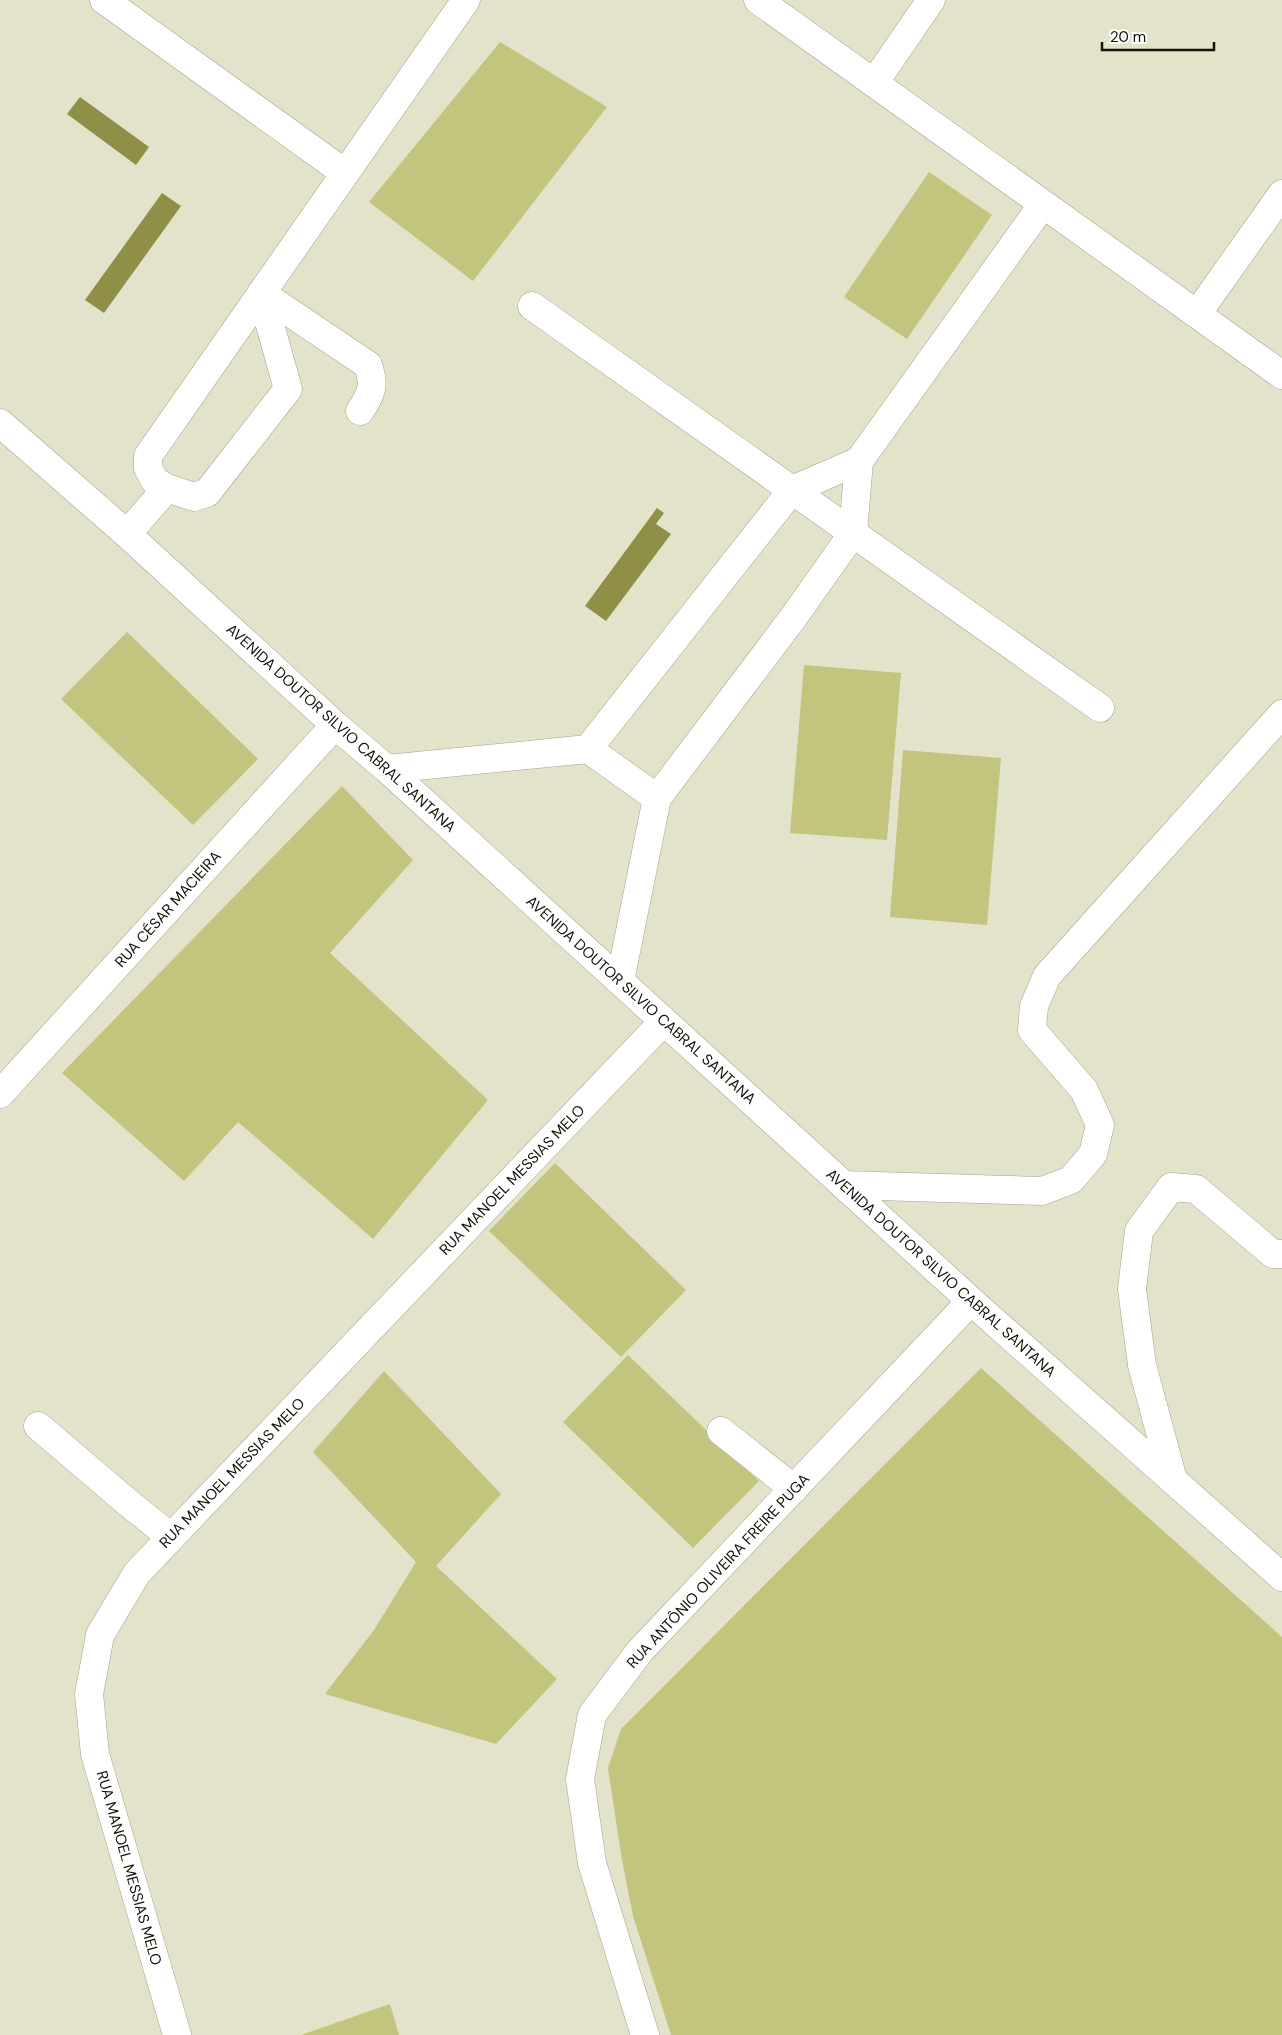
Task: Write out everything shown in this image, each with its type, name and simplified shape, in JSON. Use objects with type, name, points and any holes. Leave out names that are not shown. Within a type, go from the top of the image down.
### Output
[{"type":"street","points":[[104,0],[345,173]]},
{"type":"street","points":[[261,293],[288,389],[208,493],[194,496],[166,488],[155,481],[148,468],[148,456],[261,293],[466,0]]},
{"type":"street","points":[[758,0],[1282,375]]},
{"type":"street","points":[[874,83],[931,0]]},
{"type":"street","points":[[1197,314],[1282,194]]},
{"type":"street","points":[[620,980],[657,798],[793,618],[852,533],[860,460],[1043,204]]},
{"type":"street","points":[[261,293],[368,365],[372,377],[371,395],[360,411]]},
{"type":"street","points":[[532,306],[1100,708]]},
{"type":"street","name":"AVENIDA DOUTOR SILVIO CABRAL SANTANA","points":[[4,435],[128,534],[335,725],[387,769],[620,980],[663,1022],[971,1301],[1282,1577]]},
{"type":"street","points":[[588,749],[792,490],[860,460]]},
{"type":"street","points":[[128,534],[166,488]]},
{"type":"street","points":[[843,1185],[1042,1191],[1071,1180],[1093,1154],[1100,1125],[1084,1090],[1032,1030],[1034,1006],[1048,976],[1282,714]]},
{"type":"street","name":"RUA CÉSAR MACIEIRA","points":[[0,1094],[335,725]]},
{"type":"street","points":[[387,769],[588,749],[657,798]]},
{"type":"street","name":"RUA MANOEL MESSIAS MELO","points":[[177,2035],[95,1754],[89,1694],[100,1634],[137,1573],[663,1022]]},
{"type":"street","points":[[1174,1480],[1142,1365],[1132,1289],[1139,1231],[1171,1187],[1196,1189],[1273,1254],[1282,1254]]},
{"type":"street","name":"RUA ANTÔNIO OLIVEIRA FREIRE PUGA","points":[[646,2035],[592,1863],[580,1779],[592,1715],[640,1651],[971,1301]]},
{"type":"street","points":[[38,1426],[171,1537]]},
{"type":"street","points":[[721,1431],[794,1489]]},
{"type":"green space","points":[[500,42],[607,107],[473,281],[369,202]]},
{"type":"green space","points":[[929,172],[992,215],[907,339],[844,297]]},
{"type":"green space","points":[[127,632],[258,759],[193,825],[61,699]]},
{"type":"green space","points":[[804,665],[901,673],[887,840],[790,833]]},
{"type":"green space","points":[[903,750],[1001,758],[987,925],[890,917]]},
{"type":"green space","points":[[342,786],[413,860],[330,953],[488,1100],[373,1239],[238,1122],[184,1181],[62,1073]]},
{"type":"green space","points":[[555,1163],[686,1290],[621,1357],[489,1231]]},
{"type":"green space","points":[[628,1355],[759,1481],[693,1548],[563,1422]]},
{"type":"green space","points":[[981,1368],[1282,1637],[1282,2035],[671,2035],[633,1916],[622,1860],[608,1768],[621,1729]]},
{"type":"green space","points":[[384,1371],[501,1494],[436,1566],[557,1679],[496,1744],[325,1694],[374,1630],[416,1562],[313,1452]]},
{"type":"green space","points":[[390,2004],[399,2035],[301,2035]]},
{"type":"shaded area","points":[[80,97],[149,147],[136,165],[67,114]]},
{"type":"shaded area","points":[[162,193],[181,206],[104,313],[85,300]]},
{"type":"shaded area","points":[[657,508],[664,513],[656,524],[671,534],[606,621],[585,606]]}]
